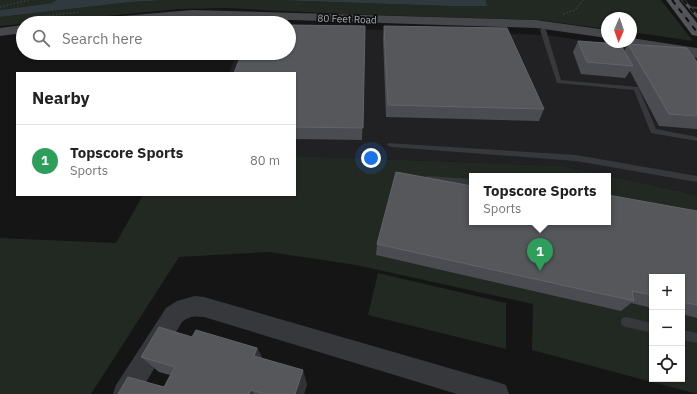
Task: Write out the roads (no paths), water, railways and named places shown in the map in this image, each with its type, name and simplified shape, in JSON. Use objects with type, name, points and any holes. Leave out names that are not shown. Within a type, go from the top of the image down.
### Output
[{"type":"main road","points":[[672,0],[697,32]]},
{"type":"main road","name":"80 Feet Road","points":[[169,16],[192,14],[272,16]]},
{"type":"main road","name":"80 Feet Road","points":[[296,17],[536,24],[601,33]]},
{"type":"main road","name":"80 Feet Road","points":[[296,21],[543,30],[601,37]]},
{"type":"main road","points":[[0,32],[16,30]]},
{"type":"main road","points":[[0,37],[16,35]]},
{"type":"main road","points":[[637,38],[697,47]]},
{"type":"main road","points":[[637,43],[697,53]]},
{"type":"street","points":[[125,394],[174,315],[182,308],[193,305],[204,306],[497,394]]},
{"type":"lane","points":[[543,30],[559,82],[636,88],[653,131],[697,139]]},
{"type":"lane","points":[[391,145],[576,158],[697,178]]},
{"type":"lane","points":[[422,178],[469,182]]},
{"type":"lane","points":[[626,322],[649,327]]},
{"type":"lane","points":[[685,336],[697,338]]},
{"type":"railway","points":[[672,0],[697,32]]},
{"type":"railway","points":[[683,0],[697,16]]},
{"type":"place","name":"Topscore Sports","points":[[540,271]]}]
